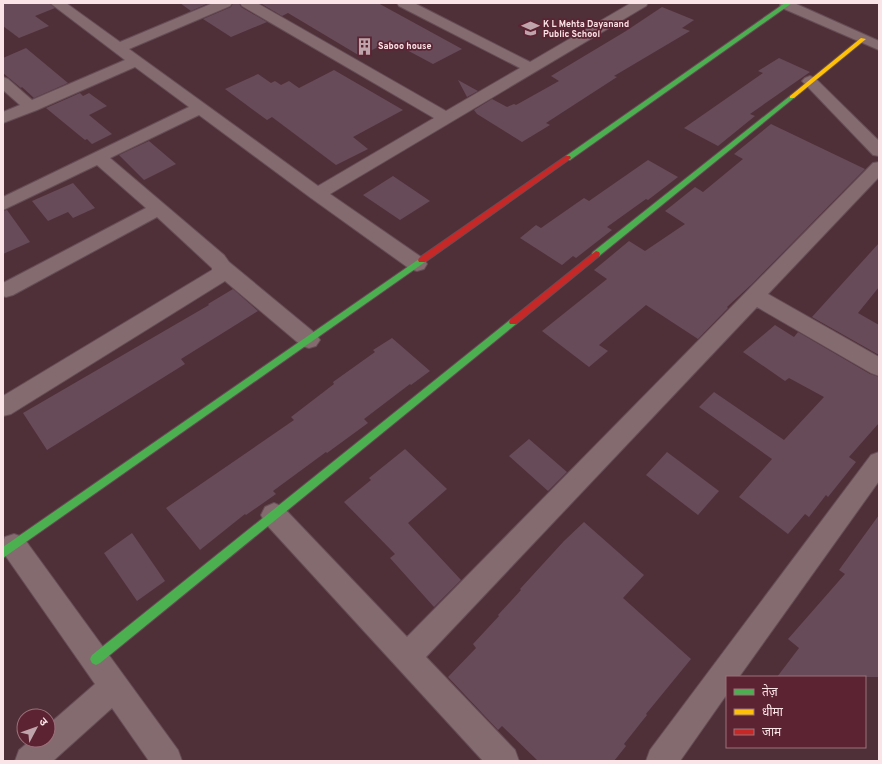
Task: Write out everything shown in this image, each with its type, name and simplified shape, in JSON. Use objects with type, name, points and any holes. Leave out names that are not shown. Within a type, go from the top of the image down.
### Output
[{"type":"street","points":[[118,48],[225,3]]},
{"type":"street","points":[[247,3],[446,118]]},
{"type":"street","points":[[404,3],[531,68]]},
{"type":"street","points":[[317,194],[641,3]]},
{"type":"street","points":[[167,761],[96,659],[8,550],[788,4],[879,46]]},
{"type":"street","points":[[68,7],[118,48],[317,194],[417,264]]},
{"type":"street","points":[[96,659],[862,39]]},
{"type":"street","points":[[3,118],[136,61]]},
{"type":"street","points":[[810,81],[879,150]]},
{"type":"street","points":[[3,82],[31,107]]},
{"type":"street","points":[[3,204],[200,108]]},
{"type":"street","points":[[98,157],[217,260],[222,267],[309,340]]},
{"type":"street","points":[[407,657],[879,167]]},
{"type":"street","points":[[6,290],[158,209]]},
{"type":"street","points":[[3,407],[212,281],[221,274],[222,267]]},
{"type":"street","points":[[755,296],[879,367]]},
{"type":"street","points":[[660,761],[879,462]]},
{"type":"street","points":[[274,515],[504,761]]},
{"type":"street","points":[[30,761],[114,686]]},
{"type":"building","points":[[3,3],[49,3],[55,8],[35,16],[49,26],[19,38],[3,26]]},
{"type":"building","points":[[180,3],[209,3],[191,11]]},
{"type":"building","points":[[233,3],[239,3],[241,7],[267,22],[231,37],[203,19],[231,7]]},
{"type":"building","points":[[260,3],[378,3],[462,49],[433,64],[390,41],[360,56],[288,13],[282,16]]},
{"type":"building","points":[[662,7],[694,20],[682,28],[690,31],[614,76],[617,77],[546,123],[550,125],[522,142],[477,114],[474,110],[492,99],[507,107],[514,104],[516,105],[559,81],[551,76],[626,31]]},
{"type":"building","points":[[26,48],[68,83],[34,98],[3,73],[3,58]]},
{"type":"building","points":[[779,58],[810,72],[750,114],[755,116],[718,146],[684,128],[763,73],[758,71]]},
{"type":"building","points":[[334,70],[403,110],[353,137],[368,149],[336,165],[272,117],[267,120],[225,89],[258,74],[271,83],[275,81],[281,85],[289,81],[299,88]]},
{"type":"building","points":[[458,80],[478,91],[467,97]]},
{"type":"building","points":[[80,93],[83,96],[89,93],[107,106],[89,115],[112,134],[92,144],[46,108]]},
{"type":"building","points":[[771,124],[865,169],[752,284],[727,307],[728,308],[698,339],[646,305],[599,345],[608,351],[589,367],[542,331],[607,279],[594,270],[629,241],[645,251],[685,224],[665,211],[695,187],[703,192],[743,159],[734,154]]},
{"type":"building","points":[[149,141],[176,164],[144,180],[119,155]]},
{"type":"building","points":[[648,160],[678,177],[648,200],[646,199],[607,227],[612,230],[576,258],[573,256],[562,265],[520,238],[536,225],[541,228],[584,198],[589,201]]},
{"type":"building","points":[[393,176],[430,201],[400,220],[363,195]]},
{"type":"building","points":[[73,183],[95,208],[73,218],[68,212],[48,221],[32,201]]},
{"type":"building","points":[[7,210],[30,242],[3,254],[3,211]]},
{"type":"building","points":[[879,243],[879,287],[858,313],[879,325],[879,355],[812,317]]},
{"type":"building","points":[[233,289],[258,311],[181,359],[185,364],[47,450],[23,413],[209,305],[208,304]]},
{"type":"building","points":[[775,325],[794,337],[798,332],[870,374],[879,377],[879,423],[849,457],[856,462],[828,497],[826,495],[809,517],[805,514],[788,534],[739,497],[772,459],[699,407],[714,392],[784,440],[824,397],[789,378],[785,381],[743,352]]},
{"type":"building","points":[[392,338],[430,371],[411,385],[410,384],[364,419],[368,423],[273,491],[276,494],[246,515],[245,514],[200,550],[166,508],[294,420],[291,417],[334,384],[333,382],[375,352],[373,350]]},
{"type":"building","points":[[529,439],[567,472],[548,491],[509,456]]},
{"type":"building","points":[[405,449],[447,489],[408,523],[461,580],[434,607],[390,558],[395,554],[344,502],[371,480],[369,478]]},
{"type":"building","points":[[667,452],[719,491],[698,515],[646,475]]},
{"type":"building","points":[[879,515],[879,677],[778,676],[799,648],[788,639],[845,574],[839,570]]},
{"type":"building","points":[[584,522],[644,575],[623,598],[691,659],[646,714],[647,715],[624,744],[626,746],[614,761],[538,761],[502,726],[498,730],[448,677],[476,648],[473,644],[499,616],[498,615],[521,590],[520,589],[564,541]]},
{"type":"building","points":[[132,533],[165,581],[137,601],[104,553]]},
{"type":"traffic: fast","points":[[568,158],[789,3]]},
{"type":"traffic: fast","points":[[596,254],[792,97]]},
{"type":"traffic: fast","points":[[3,553],[422,260]]},
{"type":"traffic: fast","points":[[96,659],[513,322]]},
{"type":"traffic: slow","points":[[792,97],[863,39]]},
{"type":"traffic: jam","points":[[422,260],[568,158]]},
{"type":"traffic: jam","points":[[513,322],[596,254]]},
{"type":"place","name":"K L Mehta Dayanand Public School","points":[[530,29]]},
{"type":"place","name":"Saboo house","points":[[365,46]]}]
